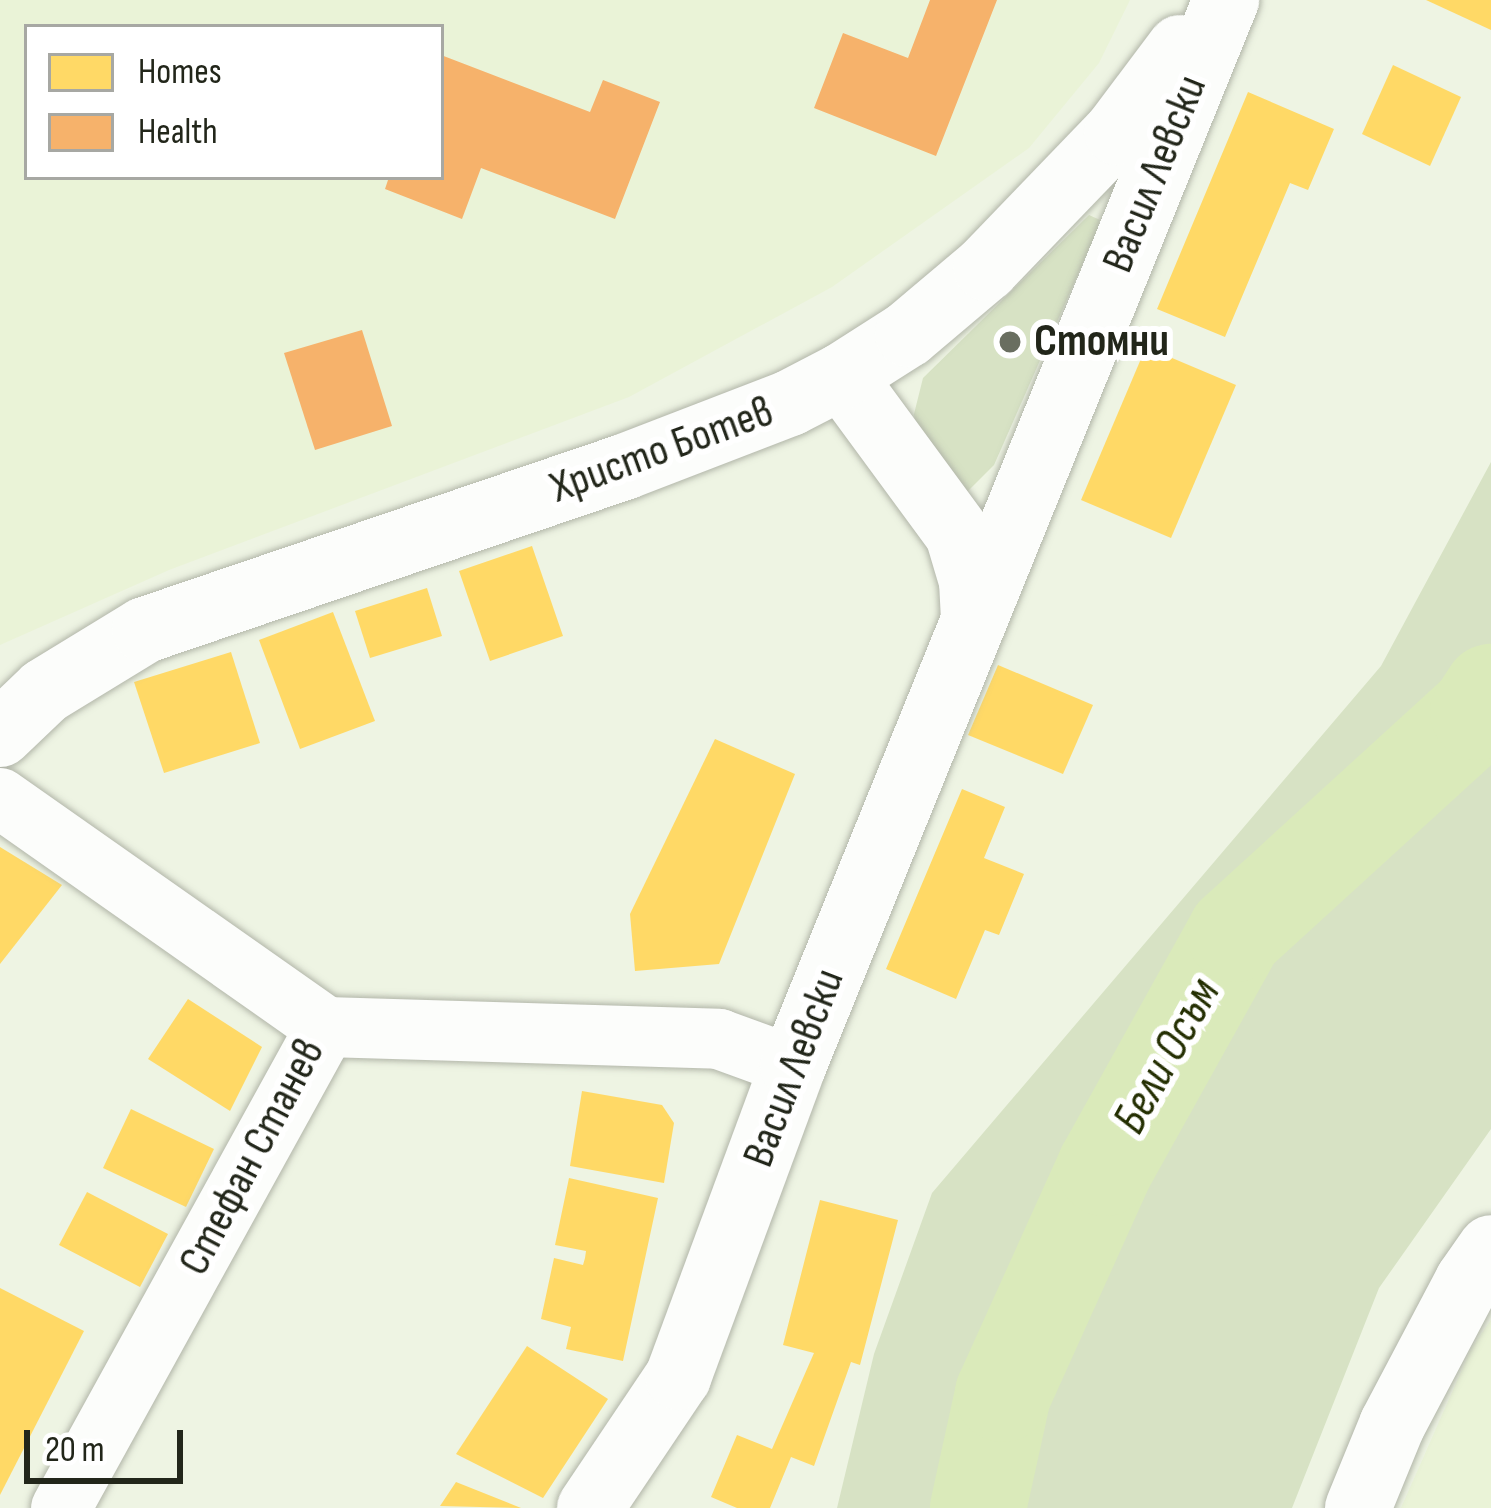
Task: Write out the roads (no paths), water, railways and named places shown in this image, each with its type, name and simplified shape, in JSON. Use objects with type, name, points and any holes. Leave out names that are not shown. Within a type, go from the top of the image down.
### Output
[{"type":"street","name":"Христо Ботев","points":[[0,734],[45,691],[146,630],[624,467],[790,403],[842,376],[908,334],[986,268],[1070,185],[1166,69],[1211,0]]},
{"type":"street","name":"Васил Левски","points":[[590,1508],[678,1377],[793,1066],[1226,0]]},
{"type":"street","points":[[842,376],[958,534],[972,580],[974,615]]},
{"type":"street","name":"Стефан Станев","points":[[0,798],[326,1027],[61,1508]]},
{"type":"street","points":[[326,1027],[719,1040],[793,1066]]},
{"type":"street","points":[[1358,1508],[1392,1425],[1468,1281],[1491,1248]]},
{"type":"waterway","name":"Бели Осъм","points":[[978,1508],[1003,1394],[1105,1168],[1235,934],[1478,712],[1491,692]]},
{"type":"place","name":"Стомни","points":[[1010,342]]}]
